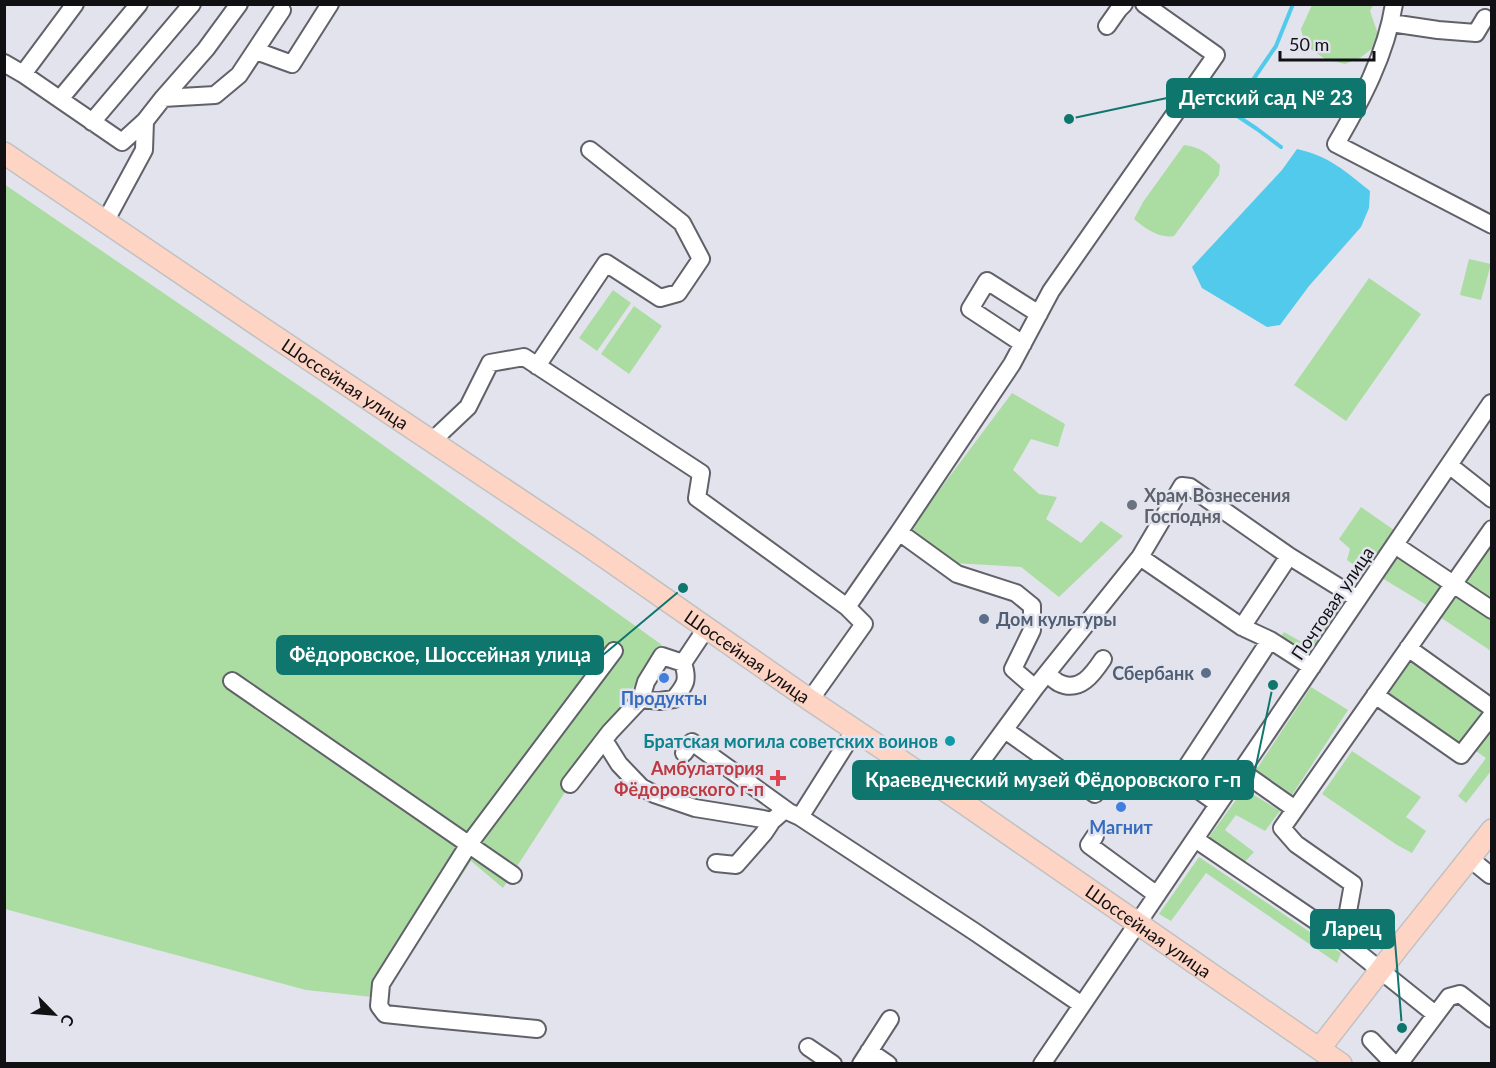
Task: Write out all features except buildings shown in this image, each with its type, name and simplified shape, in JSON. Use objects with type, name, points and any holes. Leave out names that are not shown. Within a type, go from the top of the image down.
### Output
[{"type":"main road","name":"Шоссейная улица","points":[[4,153],[586,544],[1341,1064]]},
{"type":"main road","points":[[1320,1048],[1491,830]]},
{"type":"street","points":[[23,74],[75,4]]},
{"type":"street","points":[[60,99],[139,4]]},
{"type":"street","points":[[92,122],[192,4]]},
{"type":"street","points":[[4,63],[122,142],[145,121],[206,49],[238,4]]},
{"type":"street","points":[[256,51],[292,64],[330,4]]},
{"type":"street","points":[[1107,26],[1124,4]]},
{"type":"street","points":[[847,607],[1012,364],[1051,291],[1216,55],[1144,4]]},
{"type":"street","points":[[1394,4],[1391,23],[1365,93],[1336,144],[1491,225]]},
{"type":"street","points":[[163,98],[215,95],[239,75],[282,10]]},
{"type":"street","points":[[1391,23],[1476,33],[1485,18]]},
{"type":"street","points":[[105,222],[144,150],[145,121]]},
{"type":"street","points":[[537,366],[606,263],[660,298],[678,293],[701,259],[682,223],[590,150]]},
{"type":"street","points":[[1023,344],[970,309],[987,281],[1039,314]]},
{"type":"street","points":[[431,442],[468,406],[490,363],[524,357],[701,473],[697,498],[847,607],[864,624],[810,700]]},
{"type":"street","name":"Почтовая улица","points":[[1042,1064],[1491,403]]},
{"type":"street","points":[[1449,465],[1491,499]]},
{"type":"street","points":[[955,797],[1035,688],[1140,557],[1182,486],[1190,487],[1289,556],[1358,599]]},
{"type":"street","points":[[1335,934],[1347,917],[1353,884],[1296,844],[1282,828],[1491,529]]},
{"type":"street","points":[[899,532],[957,574],[1016,593],[1032,606],[1032,630],[1013,669],[1035,688]]},
{"type":"street","points":[[1395,545],[1491,610]]},
{"type":"street","points":[[1242,627],[1289,556]]},
{"type":"street","points":[[1140,557],[1242,627],[1270,640],[1312,667]]},
{"type":"street","points":[[683,663],[707,627]]},
{"type":"street","points":[[1218,804],[1180,777],[1270,640]]},
{"type":"street","points":[[1408,648],[1491,708]]},
{"type":"street","points":[[537,1029],[385,1014],[379,1006],[381,984],[469,844],[614,651]]},
{"type":"street","points":[[570,784],[604,740],[641,699],[646,682],[662,656],[683,663]]},
{"type":"street","points":[[1047,674],[1059,683],[1071,686],[1083,683],[1103,659]]},
{"type":"street","points":[[641,699],[660,701],[674,699],[685,686],[687,675],[683,663]]},
{"type":"street","points":[[232,681],[513,875]]},
{"type":"street","points":[[1375,695],[1461,754],[1491,716]]},
{"type":"street","points":[[604,740],[619,764],[641,787],[654,794],[695,808],[771,821],[793,813],[855,730]]},
{"type":"street","points":[[1005,730],[1095,794]]},
{"type":"street","points":[[684,753],[692,742],[793,813],[1082,1005]]},
{"type":"street","points":[[1241,771],[1295,808]]},
{"type":"street","points":[[716,863],[736,865],[764,833],[771,821]]},
{"type":"street","points":[[1095,836],[1089,844],[1157,895]]},
{"type":"street","points":[[1195,839],[1335,934],[1435,1014]]},
{"type":"street","points":[[1469,858],[1490,875]]},
{"type":"street","points":[[1371,1040],[1396,1064],[1449,997],[1460,994],[1491,1019]]},
{"type":"street","points":[[888,1064],[865,1057],[890,1019]]},
{"type":"street","points":[[808,1047],[833,1064]]},
{"type":"green space","points":[[1312,5],[1373,5],[1370,11],[1378,34],[1374,47],[1360,58],[1345,64],[1325,59],[1305,45],[1301,29]]},
{"type":"green space","points":[[1184,145],[1200,149],[1212,158],[1220,165],[1219,175],[1174,236],[1163,236],[1147,229],[1134,219],[1143,202]]},
{"type":"green space","points":[[4,184],[320,400],[662,645],[503,888],[471,861],[382,998],[306,990],[5,909]]},
{"type":"green space","points":[[1469,259],[1491,264],[1481,300],[1460,295]]},
{"type":"green space","points":[[1369,278],[1421,314],[1346,421],[1294,385]]},
{"type":"green space","points":[[613,290],[631,303],[597,351],[579,338]]},
{"type":"green space","points":[[634,306],[662,326],[629,374],[601,354]]},
{"type":"green space","points":[[1012,393],[1065,424],[1058,447],[1031,439],[1013,470],[1039,494],[1057,497],[1046,519],[1081,543],[1101,521],[1123,536],[1059,597],[1021,567],[953,563],[911,528]]},
{"type":"green space","points":[[1361,507],[1394,530],[1365,573],[1347,560],[1350,549],[1339,539]]},
{"type":"green space","points":[[1491,545],[1491,607],[1462,586]]},
{"type":"green space","points":[[1397,555],[1443,584],[1428,606],[1382,578]]},
{"type":"green space","points":[[1455,592],[1491,618],[1491,651],[1437,615]]},
{"type":"green space","points":[[1341,595],[1348,599],[1310,658],[1279,639],[1284,632],[1307,645]]},
{"type":"green space","points":[[1413,658],[1487,710],[1460,749],[1385,698]]},
{"type":"green space","points":[[1311,687],[1348,710],[1292,795],[1256,770]]},
{"type":"green space","points":[[1491,725],[1491,771],[1466,803],[1458,796],[1486,758],[1473,749]]},
{"type":"green space","points":[[1352,751],[1421,797],[1406,817],[1426,831],[1412,853],[1322,794]]},
{"type":"green space","points":[[1244,789],[1280,811],[1265,831],[1236,815],[1225,830],[1254,852],[1242,865],[1206,841]]},
{"type":"green space","points":[[1199,857],[1341,953],[1337,963],[1206,873],[1171,921],[1159,914]]},
{"type":"water","points":[[1297,149],[1328,160],[1370,191],[1369,208],[1361,227],[1309,286],[1280,325],[1267,327],[1202,288],[1192,267],[1282,170]]},
{"type":"waterway","points":[[1281,147],[1230,111],[1276,46],[1293,4]]},
{"type":"place","name":"Детский сад № 23","points":[[1069,119]]},
{"type":"place","name":"Храм Вознесения Господня","points":[[1132,505]]},
{"type":"place","name":"Фёдоровское, Шоссейная улица","points":[[683,588]]},
{"type":"place","name":"Дом культуры","points":[[984,619]]},
{"type":"place","name":"Сбербанк","points":[[1206,673]]},
{"type":"place","name":"Продукты","points":[[664,678]]},
{"type":"place","name":"Краеведческий музей Фёдоровского г-п","points":[[1273,685]]},
{"type":"place","name":"Братская могила советских воинов","points":[[950,741]]},
{"type":"place","name":"Амбулатория Фёдоровского г-п","points":[[778,778]]},
{"type":"place","name":"Магнит","points":[[1121,807]]},
{"type":"place","name":"Ларец","points":[[1402,1028]]}]
